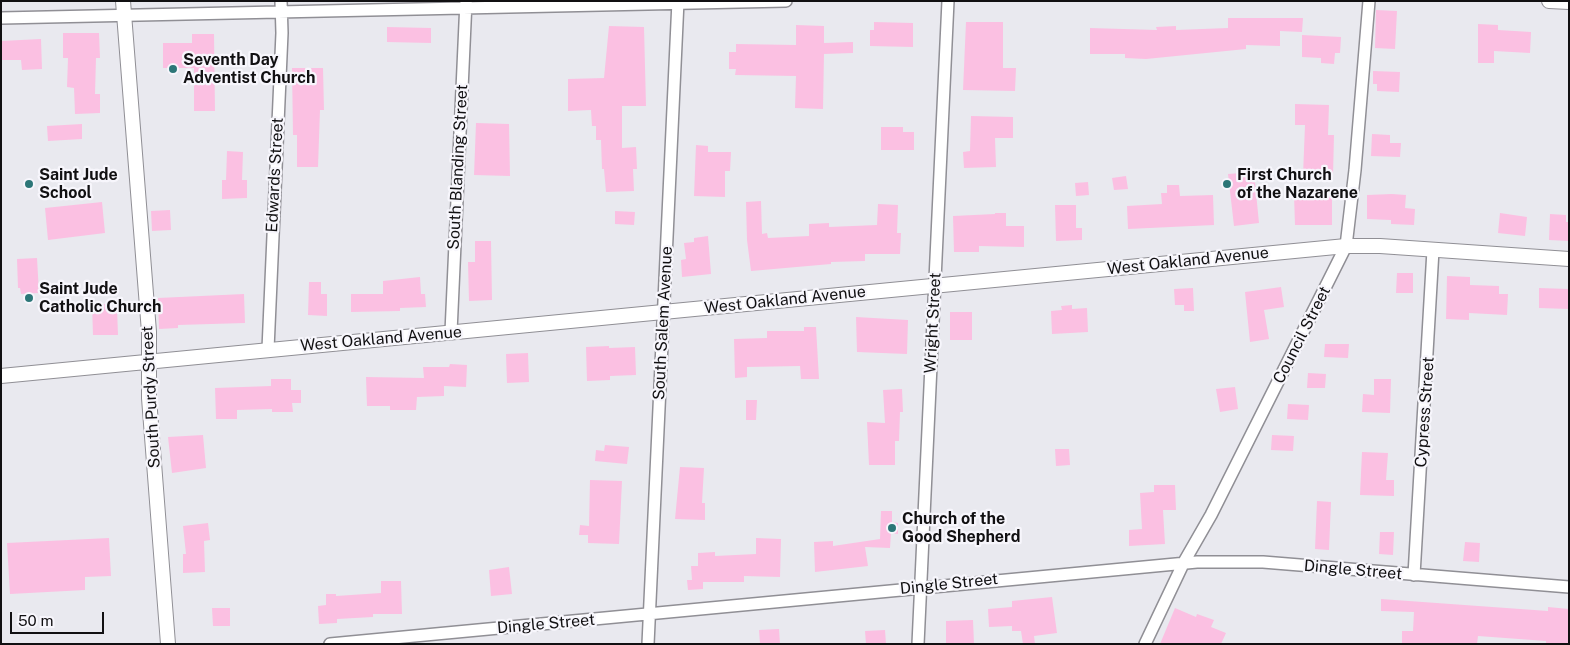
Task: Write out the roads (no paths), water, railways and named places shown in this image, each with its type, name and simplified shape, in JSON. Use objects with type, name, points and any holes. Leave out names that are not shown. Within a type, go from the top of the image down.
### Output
[{"type":"street","name":"South Purdy Street","points":[[123,1],[168,644]]},
{"type":"street","points":[[1,18],[124,16],[282,7],[786,1]]},
{"type":"street","name":"Wright Street","points":[[918,644],[948,1]]},
{"type":"street","name":"Council Street","points":[[1146,644],[1184,562],[1211,515],[1346,246],[1356,170],[1370,1]]},
{"type":"street","points":[[1549,1],[1569,2]]},
{"type":"street","name":"South Salem Avenue","points":[[648,644],[678,2]]},
{"type":"street","name":"South Blanding Street","points":[[451,332],[466,5]]},
{"type":"street","name":"Edwards Street","points":[[268,350],[282,7]]},
{"type":"street","name":"West Oakland Avenue","points":[[1,376],[935,284],[1346,246],[1569,259]]},
{"type":"street","name":"Cypress Street","points":[[1414,575],[1433,250]]},
{"type":"street","name":"Dingle Street","points":[[330,644],[1184,562],[1262,562],[1569,587]]},
{"type":"place","name":"Seventh Day Adventist Church","points":[[173,69]]},
{"type":"place","name":"Saint Jude School","points":[[29,184]]},
{"type":"place","name":"First Church of the Nazarene","points":[[1227,184]]},
{"type":"place","name":"Saint Jude Catholic Church","points":[[29,298]]},
{"type":"place","name":"Church of the Good Shepherd","points":[[892,528]]}]
